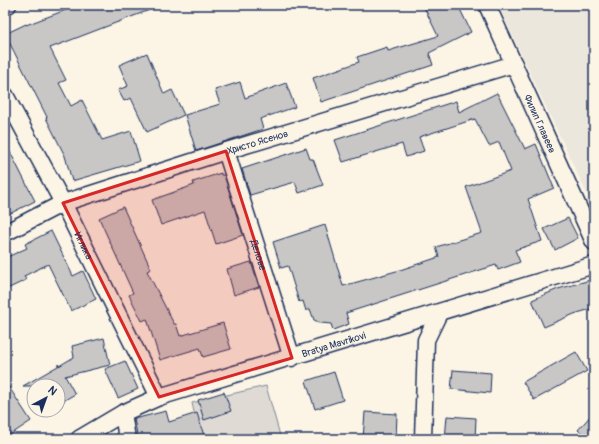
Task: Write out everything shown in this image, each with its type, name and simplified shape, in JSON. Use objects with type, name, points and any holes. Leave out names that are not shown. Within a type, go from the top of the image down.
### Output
[{"type":"street","name":"Филип Главеев","points":[[487,5],[594,242]]},
{"type":"street","name":"Христо Ясенов","points":[[5,233],[63,203],[226,151],[514,64]]},
{"type":"street","name":"Иглика","points":[[5,95],[63,203],[159,398]]},
{"type":"street","name":"Делове","points":[[226,151],[292,358]]},
{"type":"street","name":"Bratya Mavrikovi","points":[[79,439],[141,404],[594,265]]},
{"type":"street","points":[[423,439],[426,340],[439,313]]},
{"type":"street","points":[[123,413],[127,439]]},
{"type":"highlighted area","points":[[226,151],[292,358],[159,397],[63,203]]},
{"type":"shaded area","points":[[498,5],[594,5],[594,209]]},
{"type":"shaded area","points":[[266,386],[281,439],[200,439],[192,403]]},
{"type":"building","points":[[79,5],[160,6],[50,48],[66,80],[59,83],[71,106],[82,100],[102,140],[131,131],[140,161],[72,181],[65,156],[5,34],[26,24]]},
{"type":"building","points":[[423,5],[458,5],[471,32],[429,53],[433,65],[321,102],[313,78],[359,62],[357,57],[387,47],[388,51],[438,36]]},
{"type":"building","points":[[147,53],[164,94],[172,90],[184,115],[147,132],[131,98],[124,101],[118,90],[128,86],[119,65]]},
{"type":"building","points":[[240,82],[245,98],[286,83],[295,107],[260,119],[263,129],[196,151],[185,115],[220,104],[215,90]]},
{"type":"building","points":[[497,93],[525,149],[536,144],[554,188],[528,199],[542,241],[515,250],[520,262],[498,270],[496,265],[346,313],[349,324],[333,330],[331,324],[321,323],[314,320],[310,309],[306,311],[303,301],[299,302],[288,266],[281,268],[273,242],[325,225],[343,286],[400,270],[439,257],[436,247],[482,233],[466,187],[511,171],[499,142],[489,146],[475,119],[419,137],[424,151],[406,157],[402,144],[343,162],[335,140],[456,101],[459,112]]},
{"type":"building","points":[[5,142],[35,201],[5,216]]},
{"type":"building","points":[[306,148],[310,159],[313,159],[323,185],[299,193],[295,182],[250,195],[242,169]]},
{"type":"building","points":[[221,173],[221,175],[224,175],[243,235],[216,244],[205,210],[161,225],[152,200],[194,185],[193,182]]},
{"type":"building","points":[[123,207],[151,269],[147,271],[174,324],[176,324],[180,336],[223,323],[231,349],[203,357],[200,348],[160,360],[147,319],[142,321],[129,295],[133,293],[99,218]]},
{"type":"building","points":[[568,218],[578,238],[555,250],[544,229]]},
{"type":"building","points":[[51,231],[73,276],[83,271],[96,299],[71,311],[48,264],[24,276],[26,280],[5,290],[5,258],[27,248],[25,244]]},
{"type":"building","points":[[251,262],[259,287],[234,295],[227,269]]},
{"type":"building","points":[[594,279],[594,308],[574,314],[544,327],[532,300],[558,289]]},
{"type":"building","points":[[104,338],[110,365],[65,376],[75,394],[66,399],[66,378],[37,378],[58,366],[58,364],[59,366],[74,357],[72,346]]},
{"type":"building","points":[[576,352],[587,371],[534,400],[523,382]]},
{"type":"building","points":[[125,361],[138,389],[118,398],[105,369]]},
{"type":"building","points":[[453,370],[491,373],[490,393],[451,389]]},
{"type":"building","points":[[334,372],[343,400],[315,409],[306,381]]},
{"type":"building","points":[[5,381],[26,413],[26,418],[29,418],[31,421],[10,435],[5,427]]},
{"type":"building","points":[[224,392],[231,411],[204,420],[198,400]]},
{"type":"building","points":[[166,411],[169,422],[197,413],[205,439],[138,439],[134,419]]},
{"type":"building","points":[[365,412],[397,414],[396,439],[363,439]]},
{"type":"building","points":[[594,412],[594,439],[588,439],[578,430]]},
{"type":"building","points":[[447,416],[476,418],[475,439],[445,439]]}]
